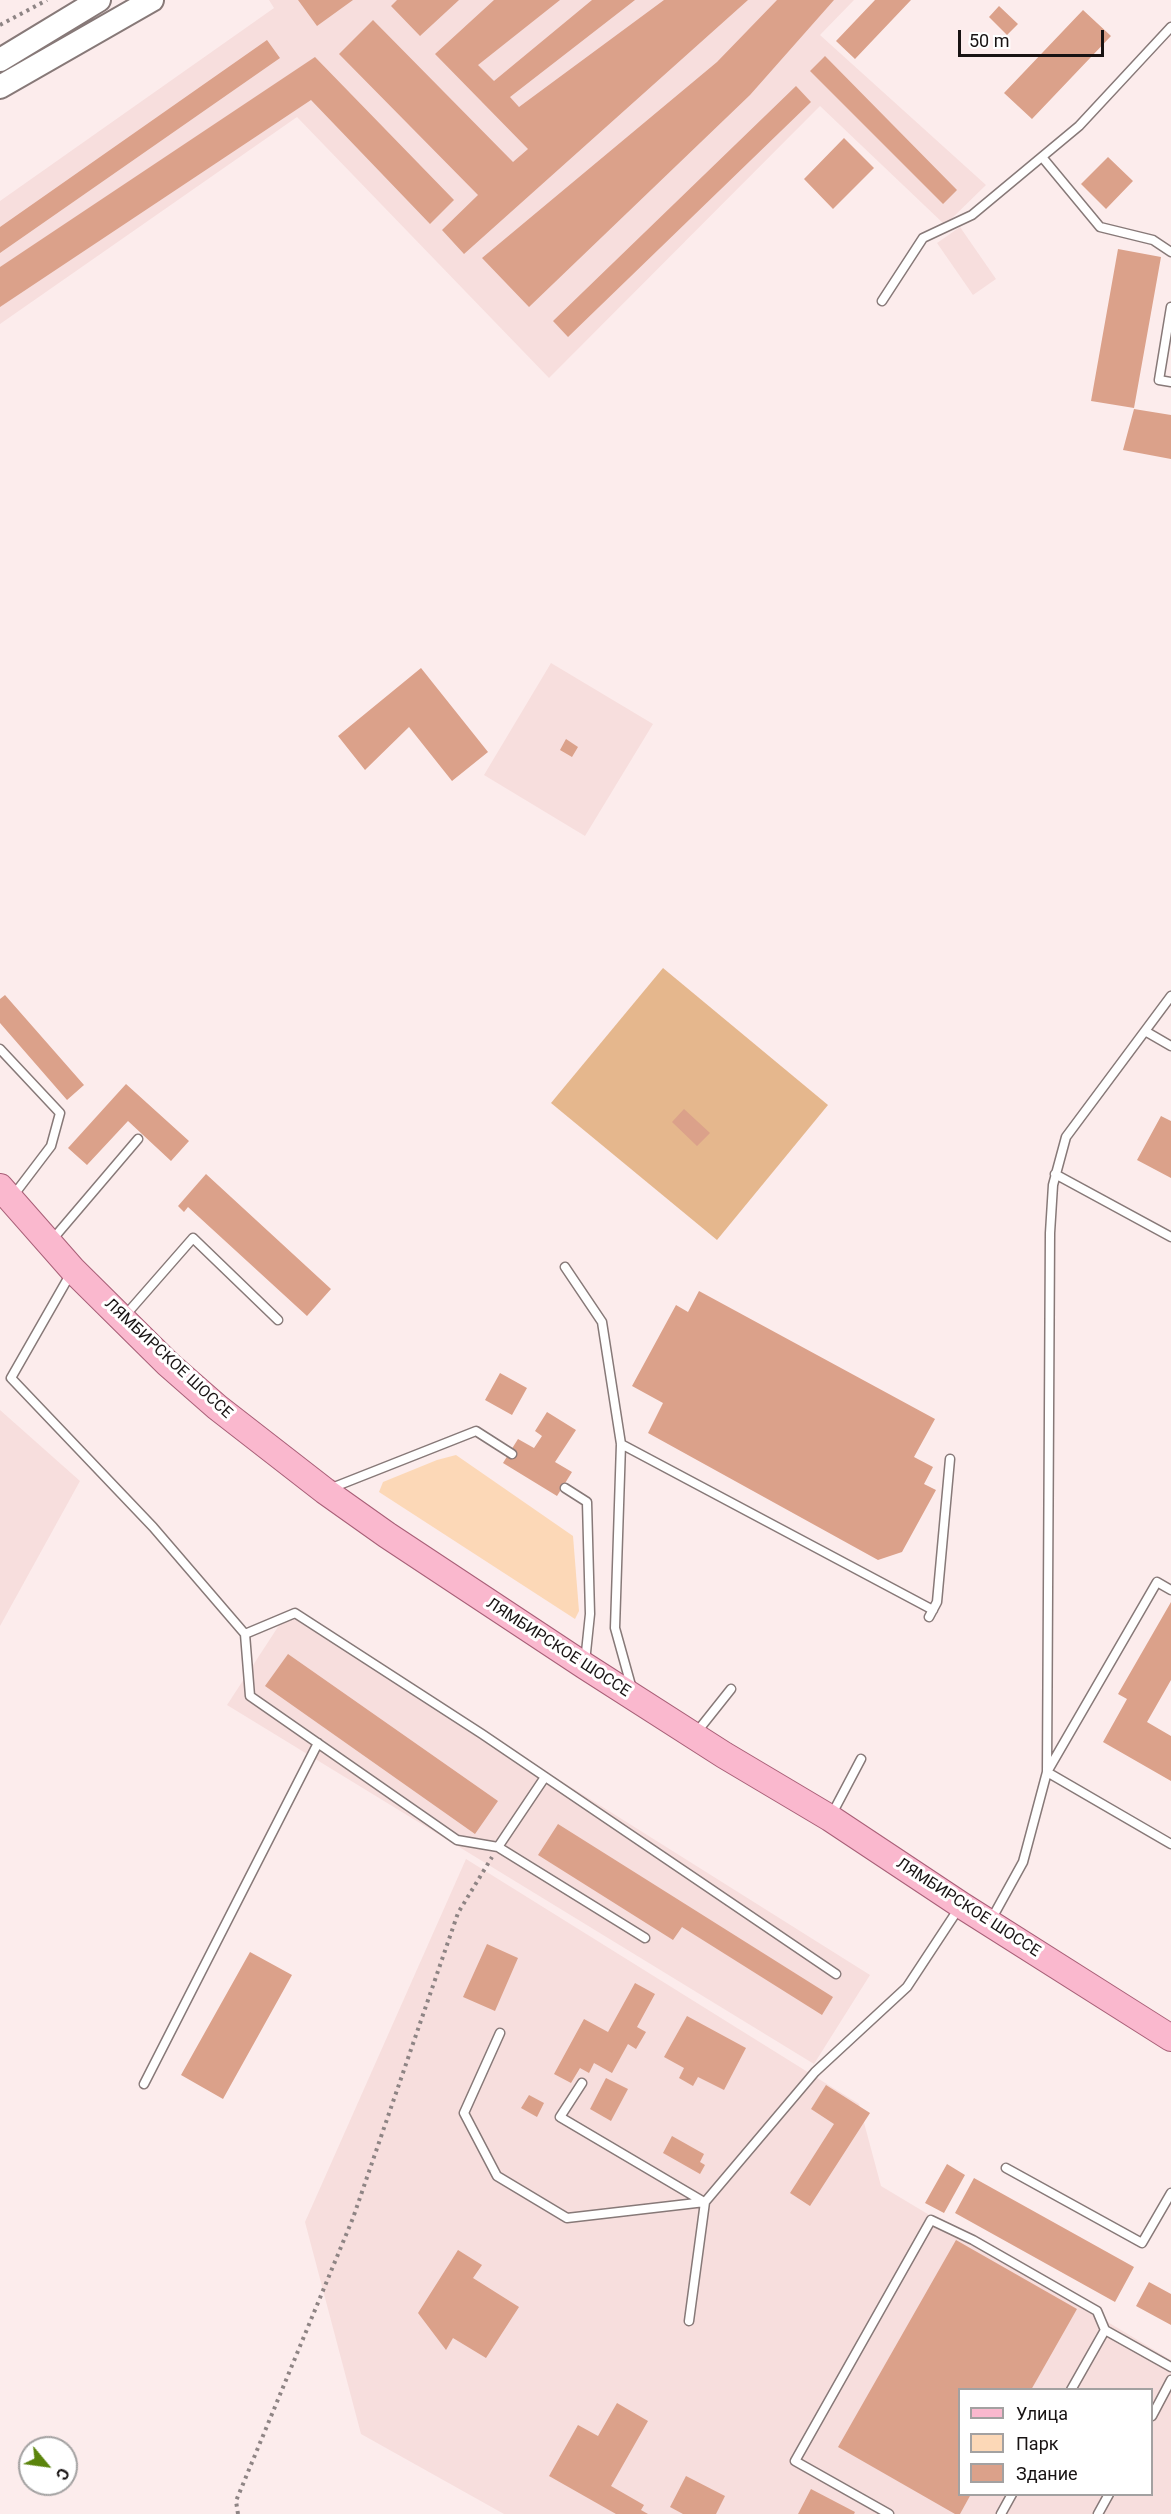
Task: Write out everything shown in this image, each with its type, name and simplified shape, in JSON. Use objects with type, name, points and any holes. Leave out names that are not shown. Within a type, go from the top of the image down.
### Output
[{"type":"main road","points":[[0,60],[99,0]]},
{"type":"main road","points":[[0,87],[152,0]]},
{"type":"main road","name":"ЛЯМБИРСКОЕ ШОССЕ","points":[[5,1193],[73,1270],[168,1364],[217,1407],[325,1491],[387,1535],[585,1666],[830,1818],[961,1905],[1171,2038]]},
{"type":"lane","points":[[882,301],[923,238],[972,215],[1079,126],[1171,27]]},
{"type":"lane","points":[[1042,157],[1100,227],[1152,240],[1171,252]]},
{"type":"lane","points":[[1171,307],[1159,380],[1171,382]]},
{"type":"lane","points":[[989,1923],[1023,1862],[1047,1772],[1050,1233],[1055,1174],[1066,1137],[1171,996]]},
{"type":"lane","points":[[1145,1031],[1171,1046]]},
{"type":"lane","points":[[0,1049],[60,1113],[51,1146],[5,1193]]},
{"type":"lane","points":[[50,1243],[138,1139]]},
{"type":"lane","points":[[1055,1174],[1171,1237]]},
{"type":"lane","points":[[123,1318],[194,1239],[278,1320]]},
{"type":"lane","points":[[565,1267],[602,1322],[621,1444],[615,1628],[634,1697]]},
{"type":"lane","points":[[73,1270],[11,1378],[153,1527],[246,1634],[250,1696],[457,1840],[498,1847],[645,1938]]},
{"type":"lane","points":[[325,1491],[476,1431],[512,1454]]},
{"type":"lane","points":[[621,1444],[669,1473],[931,1613],[937,1602],[950,1459]]},
{"type":"lane","points":[[565,1488],[587,1502],[590,1614],[585,1666]]},
{"type":"lane","points":[[1047,1772],[1157,1582],[1171,1590]]},
{"type":"lane","points":[[246,1634],[295,1613],[545,1777],[836,1974]]},
{"type":"lane","points":[[695,1735],[730,1689]]},
{"type":"lane","points":[[144,2084],[318,1743]]},
{"type":"lane","points":[[830,1818],[861,1759]]},
{"type":"lane","points":[[1047,1772],[1171,1844]]},
{"type":"lane","points":[[498,1847],[545,1777]]},
{"type":"lane","points":[[689,2321],[705,2202],[815,2072],[907,1987],[961,1905]]},
{"type":"lane","points":[[500,2033],[464,2113],[497,2176],[567,2218],[705,2202]]},
{"type":"lane","points":[[582,2083],[560,2117],[705,2202]]},
{"type":"lane","points":[[1006,2168],[1142,2243],[1171,2193]]},
{"type":"lane","points":[[889,2514],[795,2461],[931,2220],[973,2240],[1097,2311],[1105,2330],[1171,2367]]},
{"type":"lane","points":[[1072,2388],[1105,2330]]},
{"type":"lane","points":[[1153,2414],[1171,2380]]},
{"type":"lane","points":[[1001,2514],[1011,2496]]},
{"type":"lane","points":[[1098,2514],[1108,2496]]},
{"type":"path","points":[[0,25],[46,0]]},
{"type":"path","points":[[238,2514],[236,2501],[353,2218],[458,1913],[498,1847]]},
{"type":"shaded area","points":[[269,0],[854,0],[820,35],[986,185],[945,225],[820,106],[549,378],[297,117],[0,324],[0,201],[274,8]]},
{"type":"shaded area","points":[[960,227],[996,279],[973,295],[937,243]]},
{"type":"shaded area","points":[[551,663],[653,724],[585,836],[484,775]]},
{"type":"shaded area","points":[[663,968],[828,1105],[717,1240],[551,1103]]},
{"type":"shaded area","points":[[0,1410],[80,1481],[0,1626]]},
{"type":"shaded area","points":[[289,1610],[870,1975],[814,2064],[227,1705]]},
{"type":"shaded area","points":[[466,1859],[859,2104],[881,2186],[1171,2360],[1171,2514],[504,2514],[361,2434],[305,2222]]},
{"type":"green space","points":[[456,1455],[573,1536],[579,1611],[575,1619],[379,1492],[383,1482],[437,1460]]},
{"type":"building","points":[[298,0],[353,0],[317,26]]},
{"type":"building","points":[[397,0],[459,0],[420,36],[391,6]]},
{"type":"building","points":[[494,0],[560,0],[478,65],[494,81],[592,0],[635,0],[510,97],[519,107],[664,0],[748,0],[464,254],[442,230],[478,195],[339,54],[373,20],[513,162],[528,149],[435,54]]},
{"type":"building","points":[[777,0],[834,0],[750,95],[529,307],[482,258],[717,62]]},
{"type":"building","points":[[875,0],[911,0],[855,59],[836,41]]},
{"type":"building","points":[[999,6],[1018,24],[1007,35],[989,17]]},
{"type":"building","points":[[1083,10],[1111,36],[1032,119],[1004,93]]},
{"type":"building","points":[[267,40],[280,58],[0,253],[0,227]]},
{"type":"building","points":[[825,56],[957,190],[943,204],[810,71]]},
{"type":"building","points":[[315,57],[454,200],[430,224],[311,100],[0,307],[0,267]]},
{"type":"building","points":[[796,86],[811,102],[568,337],[553,321]]},
{"type":"building","points":[[844,138],[874,168],[833,209],[804,179]]},
{"type":"building","points":[[1108,157],[1133,181],[1106,209],[1081,184]]},
{"type":"building","points":[[1118,249],[1161,257],[1134,408],[1091,401]]},
{"type":"building","points":[[1134,409],[1171,415],[1171,459],[1123,450]]},
{"type":"building","points":[[421,668],[488,752],[452,781],[409,727],[365,770],[338,736]]},
{"type":"building","points":[[566,739],[578,747],[572,757],[560,750]]},
{"type":"building","points":[[5,995],[84,1085],[67,1100],[0,1023],[0,999]]},
{"type":"building","points":[[126,1084],[189,1141],[171,1161],[128,1121],[87,1165],[68,1148]]},
{"type":"building","points":[[684,1109],[710,1133],[697,1146],[672,1122]]},
{"type":"building","points":[[1161,1116],[1171,1121],[1171,1178],[1137,1160]]},
{"type":"building","points":[[206,1174],[331,1289],[307,1316],[188,1207],[184,1212],[178,1206]]},
{"type":"building","points":[[699,1291],[935,1419],[914,1457],[933,1467],[924,1484],[936,1490],[902,1552],[878,1560],[648,1433],[663,1403],[632,1386],[676,1305],[688,1312]]},
{"type":"building","points":[[500,1373],[527,1388],[512,1415],[485,1400]]},
{"type":"building","points":[[547,1412],[576,1430],[555,1462],[572,1472],[557,1496],[503,1463],[518,1439],[534,1448],[542,1436],[535,1431]]},
{"type":"building","points":[[1171,1602],[1171,1680],[1147,1722],[1171,1736],[1171,1781],[1103,1742],[1127,1699],[1118,1694]]},
{"type":"building","points":[[288,1654],[498,1801],[475,1834],[265,1686]]},
{"type":"building","points":[[558,1824],[833,1997],[822,2015],[682,1927],[673,1940],[538,1855]]},
{"type":"building","points":[[487,1944],[518,1958],[495,2011],[463,1997]]},
{"type":"building","points":[[250,1952],[292,1975],[223,2099],[181,2075]]},
{"type":"building","points":[[635,1983],[655,1994],[637,2027],[646,2032],[636,2049],[628,2044],[612,2073],[594,2063],[589,2073],[580,2068],[571,2083],[554,2074],[584,2019],[608,2032]]},
{"type":"building","points":[[687,2016],[746,2048],[724,2090],[698,2077],[693,2086],[679,2078],[684,2068],[664,2057]]},
{"type":"building","points":[[606,2078],[628,2089],[611,2121],[590,2109]]},
{"type":"building","points":[[826,2085],[870,2113],[810,2206],[790,2193],[834,2124],[811,2109]]},
{"type":"building","points":[[529,2095],[544,2103],[537,2117],[521,2108]]},
{"type":"building","points":[[672,2136],[704,2154],[700,2162],[705,2165],[700,2174],[663,2153]]},
{"type":"building","points":[[947,2164],[965,2175],[944,2213],[925,2203]]},
{"type":"building","points":[[974,2178],[1134,2267],[1115,2302],[955,2213]]},
{"type":"building","points":[[956,2240],[1077,2309],[1032,2388],[958,2388],[958,2496],[970,2496],[960,2514],[955,2514],[838,2447]]},
{"type":"building","points":[[458,2250],[482,2265],[473,2278],[519,2307],[486,2358],[453,2338],[446,2350],[418,2313]]},
{"type":"building","points":[[1149,2282],[1171,2294],[1171,2325],[1136,2306]]},
{"type":"building","points":[[617,2403],[648,2421],[611,2486],[644,2505],[641,2510],[648,2514],[616,2514],[549,2476],[578,2425],[598,2436]]},
{"type":"building","points":[[686,2476],[725,2496],[716,2514],[683,2514],[670,2507]]},
{"type":"building","points":[[811,2489],[855,2512],[854,2514],[798,2514]]}]
